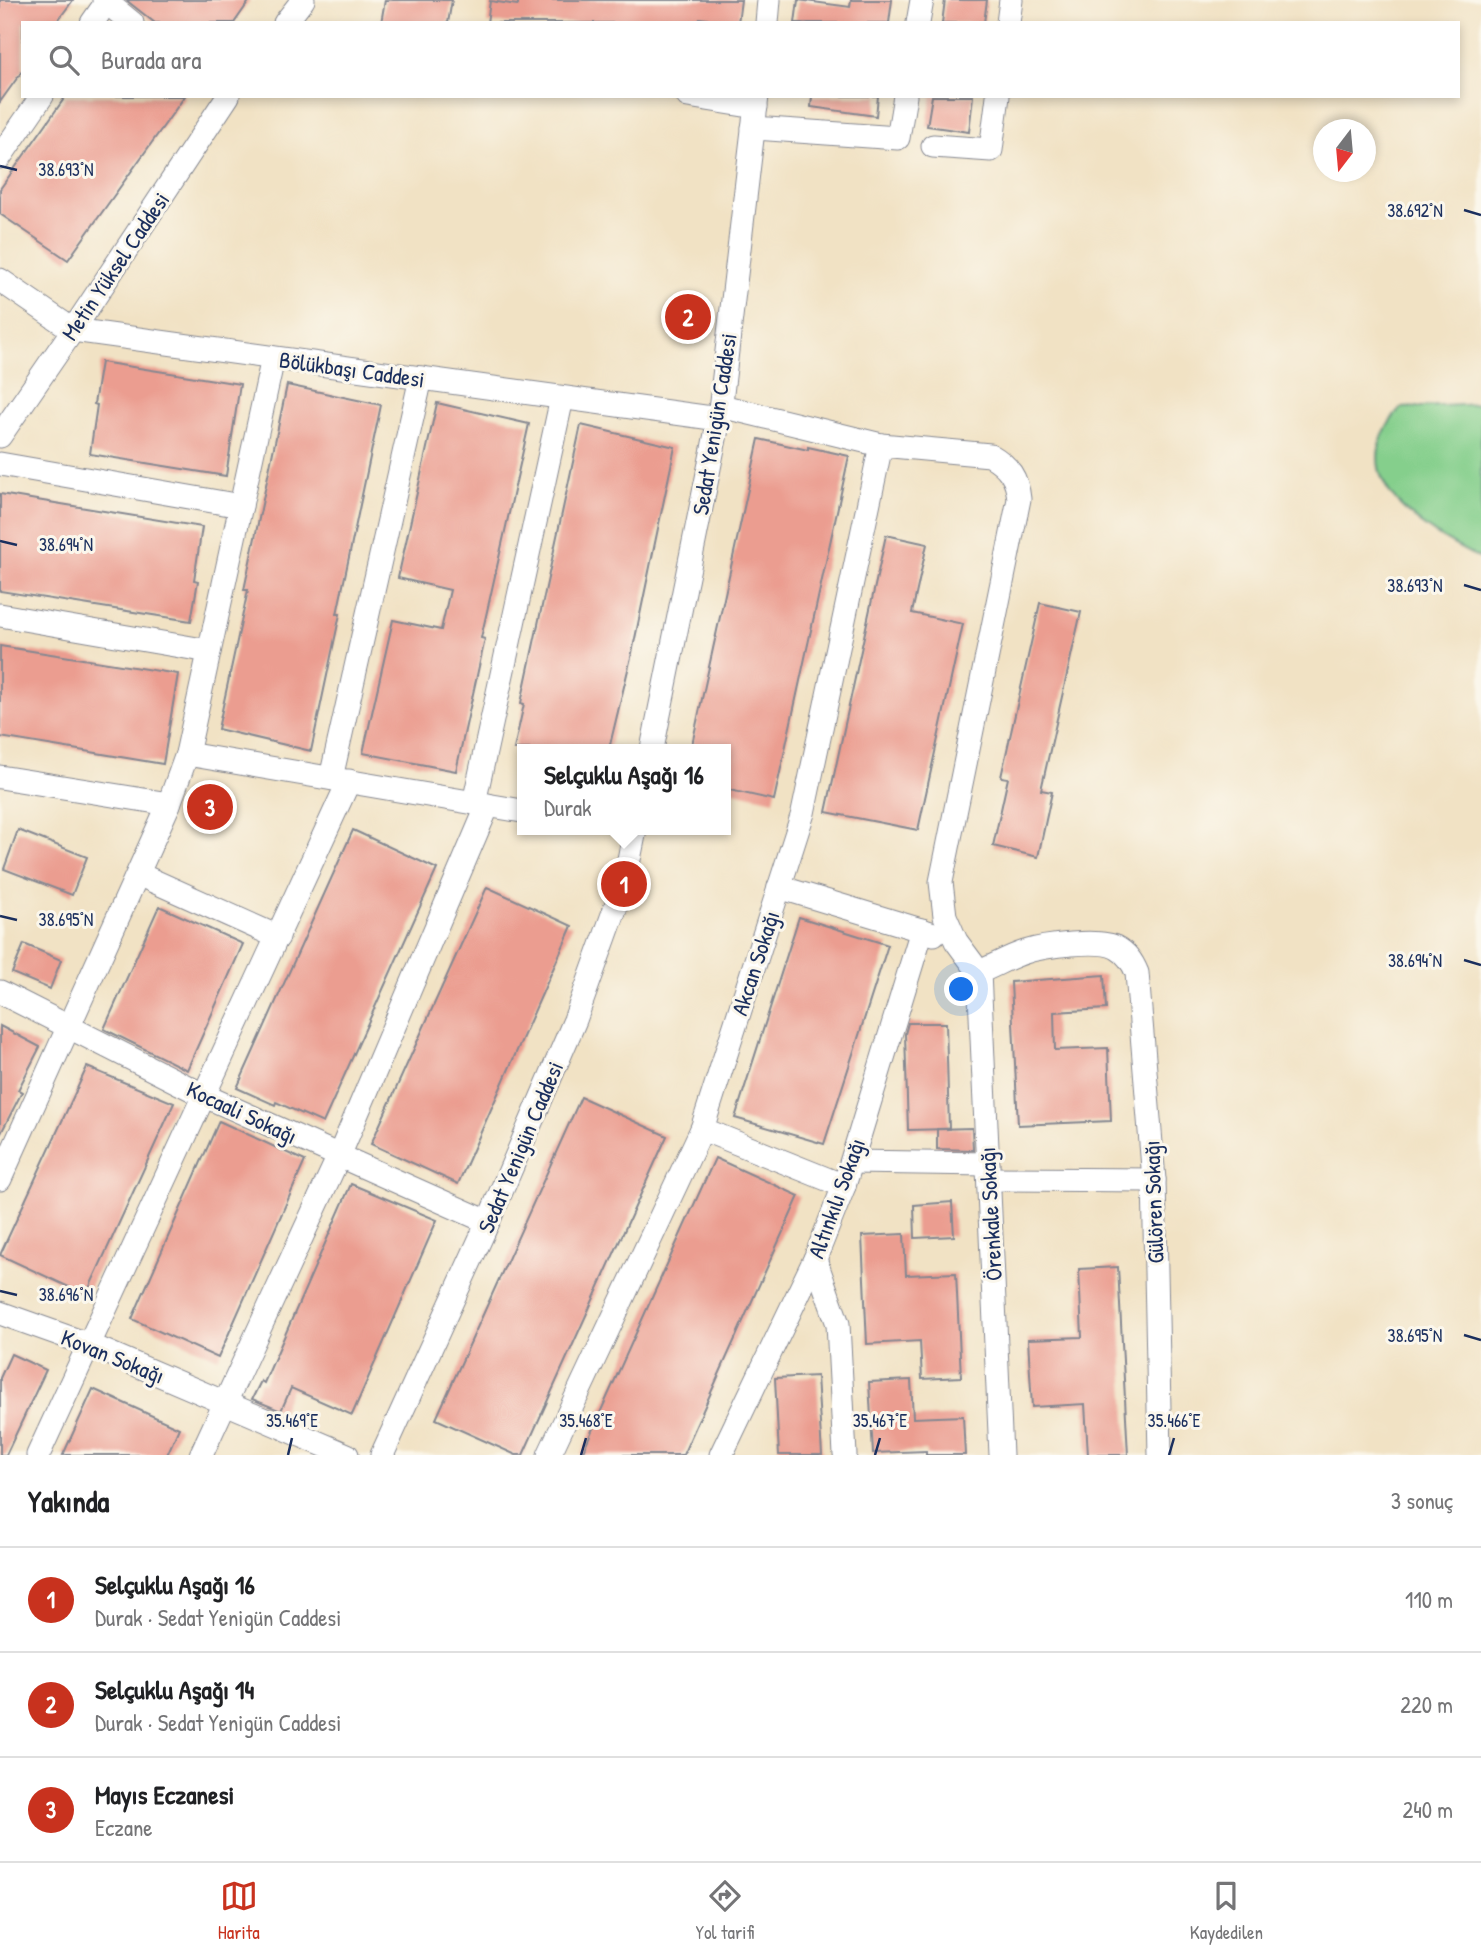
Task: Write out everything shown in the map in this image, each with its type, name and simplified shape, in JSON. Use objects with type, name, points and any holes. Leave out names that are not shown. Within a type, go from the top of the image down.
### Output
[{"type":"street","points":[[287,21],[303,0]]},
{"type":"street","points":[[766,21],[769,0]]},
{"type":"street","points":[[918,21],[922,0]]},
{"type":"street","points":[[1008,21],[1011,0]]},
{"type":"street","points":[[93,21],[106,1],[130,21]]},
{"type":"street","points":[[0,157],[41,98]]},
{"type":"street","name":"Metin Yüksel Caddesi","points":[[0,436],[226,98]]},
{"type":"street","points":[[698,98],[898,138],[905,98]]},
{"type":"street","points":[[933,146],[991,150],[998,98]]},
{"type":"street","name":"Sedat Yenigün Caddesi","points":[[653,744],[720,413],[755,110]]},
{"type":"street","name":"Bölükbaşı Caddesi","points":[[0,280],[72,330],[562,398],[720,413],[881,445],[990,455],[1003,463],[1013,474],[1019,499],[941,883],[945,916],[956,940]]},
{"type":"street","points":[[3,1167],[138,874],[169,804],[187,754],[273,358]]},
{"type":"street","points":[[38,1455],[278,937],[340,780],[421,378]]},
{"type":"street","points":[[201,1455],[339,1156],[481,804],[562,398]]},
{"type":"street","name":"Akcan Sokağı","points":[[549,1455],[702,1129],[803,813],[881,445]]},
{"type":"street","points":[[0,464],[241,506]]},
{"type":"street","points":[[0,615],[209,651]]},
{"type":"street","points":[[187,754],[517,810]]},
{"type":"street","points":[[0,777],[169,804]]},
{"type":"street","name":"Sedat Yenigün Caddesi","points":[[382,1455],[488,1222],[575,1020],[624,884],[634,835]]},
{"type":"street","points":[[138,874],[278,937]]},
{"type":"street","points":[[779,887],[956,940],[979,972]]},
{"type":"street","name":"Altınkılı Sokağı","points":[[721,1455],[815,1259],[844,1186],[922,930]]},
{"type":"street","name":"Gülören Sokağı","points":[[979,972],[1026,952],[1077,944],[1104,943],[1115,946],[1133,962],[1137,973],[1154,1180],[1160,1455]]},
{"type":"street","name":"Örenkale Sokağı","points":[[979,972],[1001,1455]]},
{"type":"street","name":"Kocaali Sokağı","points":[[0,992],[205,1096],[488,1222]]},
{"type":"street","points":[[702,1129],[844,1186]]},
{"type":"street","points":[[852,1162],[1154,1180]]},
{"type":"street","points":[[815,1259],[838,1324],[845,1455]]},
{"type":"street","name":"Kovan Sokağı","points":[[0,1313],[90,1345],[347,1455]]},
{"type":"green space","points":[[1481,404],[1481,559],[1435,533],[1395,500],[1383,480],[1378,458],[1383,434],[1401,408]]},
{"type":"building","points":[[0,0],[73,0],[57,21],[21,21],[21,73],[0,102]]},
{"type":"building","points":[[126,0],[250,0],[235,21],[152,21]]},
{"type":"building","points":[[385,0],[452,0],[448,21],[381,21]]},
{"type":"building","points":[[518,0],[741,0],[738,21],[700,18],[699,21],[487,21],[490,1],[518,5]]},
{"type":"building","points":[[798,0],[850,7],[851,0],[892,0],[889,21],[795,21]]},
{"type":"building","points":[[945,0],[987,0],[984,21],[942,21]]},
{"type":"building","points":[[65,98],[184,98],[68,260],[0,214],[0,189]]},
{"type":"building","points":[[812,98],[878,98],[876,116],[811,107]]},
{"type":"building","points":[[932,98],[973,98],[969,132],[927,126]]},
{"type":"building","points":[[101,362],[240,384],[226,476],[90,454]]},
{"type":"building","points":[[287,385],[381,405],[311,751],[218,729]]},
{"type":"building","points":[[437,403],[529,424],[481,638],[485,639],[456,771],[363,753],[393,620],[441,630],[450,590],[398,578]]},
{"type":"building","points":[[581,425],[675,447],[610,744],[517,744],[517,749],[514,749],[524,704],[521,703]]},
{"type":"building","points":[[759,439],[849,456],[774,800],[731,790],[731,744],[692,744]]},
{"type":"building","points":[[0,494],[202,527],[194,580],[198,581],[191,621],[0,591]]},
{"type":"building","points":[[886,535],[927,544],[912,613],[963,624],[918,830],[826,812]]},
{"type":"building","points":[[1040,603],[1081,612],[1041,790],[1052,792],[1038,857],[993,846],[1008,778],[1001,777]]},
{"type":"building","points":[[0,646],[178,674],[163,764],[0,737]]},
{"type":"building","points":[[18,830],[87,857],[72,895],[4,869]]},
{"type":"building","points":[[353,830],[437,869],[323,1123],[237,1088]]},
{"type":"building","points":[[487,887],[572,926],[458,1184],[371,1144]]},
{"type":"building","points":[[159,906],[243,944],[187,1070],[104,1029]]},
{"type":"building","points":[[799,917],[888,945],[824,1144],[735,1118]]},
{"type":"building","points":[[24,944],[61,960],[50,989],[12,973]]},
{"type":"building","points":[[1104,975],[1106,1009],[1054,1012],[1055,1050],[1108,1048],[1111,1121],[1018,1125],[1011,982]]},
{"type":"building","points":[[908,1023],[946,1023],[949,1129],[908,1130],[905,1034]]},
{"type":"building","points":[[0,1026],[40,1047],[18,1090],[22,1092],[0,1135]]},
{"type":"building","points":[[87,1067],[174,1103],[86,1295],[0,1255]]},
{"type":"building","points":[[581,1097],[667,1136],[523,1455],[516,1455],[436,1419]]},
{"type":"building","points":[[219,1121],[305,1161],[218,1358],[132,1319]]},
{"type":"building","points":[[972,1128],[973,1150],[937,1149],[937,1129]]},
{"type":"building","points":[[715,1158],[799,1196],[683,1455],[581,1455]]},
{"type":"building","points":[[351,1184],[437,1220],[352,1415],[291,1388],[281,1411],[252,1399],[261,1381],[264,1383]]},
{"type":"building","points":[[952,1202],[954,1236],[915,1238],[914,1205]]},
{"type":"building","points":[[904,1234],[906,1275],[956,1273],[961,1377],[922,1379],[920,1341],[867,1344],[862,1236]]},
{"type":"building","points":[[1118,1267],[1128,1455],[1088,1455],[1085,1404],[1032,1407],[1028,1339],[1082,1337],[1079,1269]]},
{"type":"building","points":[[11,1354],[46,1370],[6,1455],[0,1455],[0,1378]]},
{"type":"building","points":[[817,1376],[822,1455],[779,1455],[775,1378]]},
{"type":"building","points":[[911,1380],[913,1418],[963,1416],[965,1455],[926,1455],[926,1451],[873,1453],[869,1382]]},
{"type":"building","points":[[93,1389],[179,1428],[167,1455],[63,1455]]},
{"type":"place","name":"Selçuklu Aşağı 14","points":[[688,317]]},
{"type":"place","name":"Mayıs Eczanesi","points":[[210,807]]},
{"type":"place","name":"Selçuklu Aşağı 16","points":[[624,884]]}]
